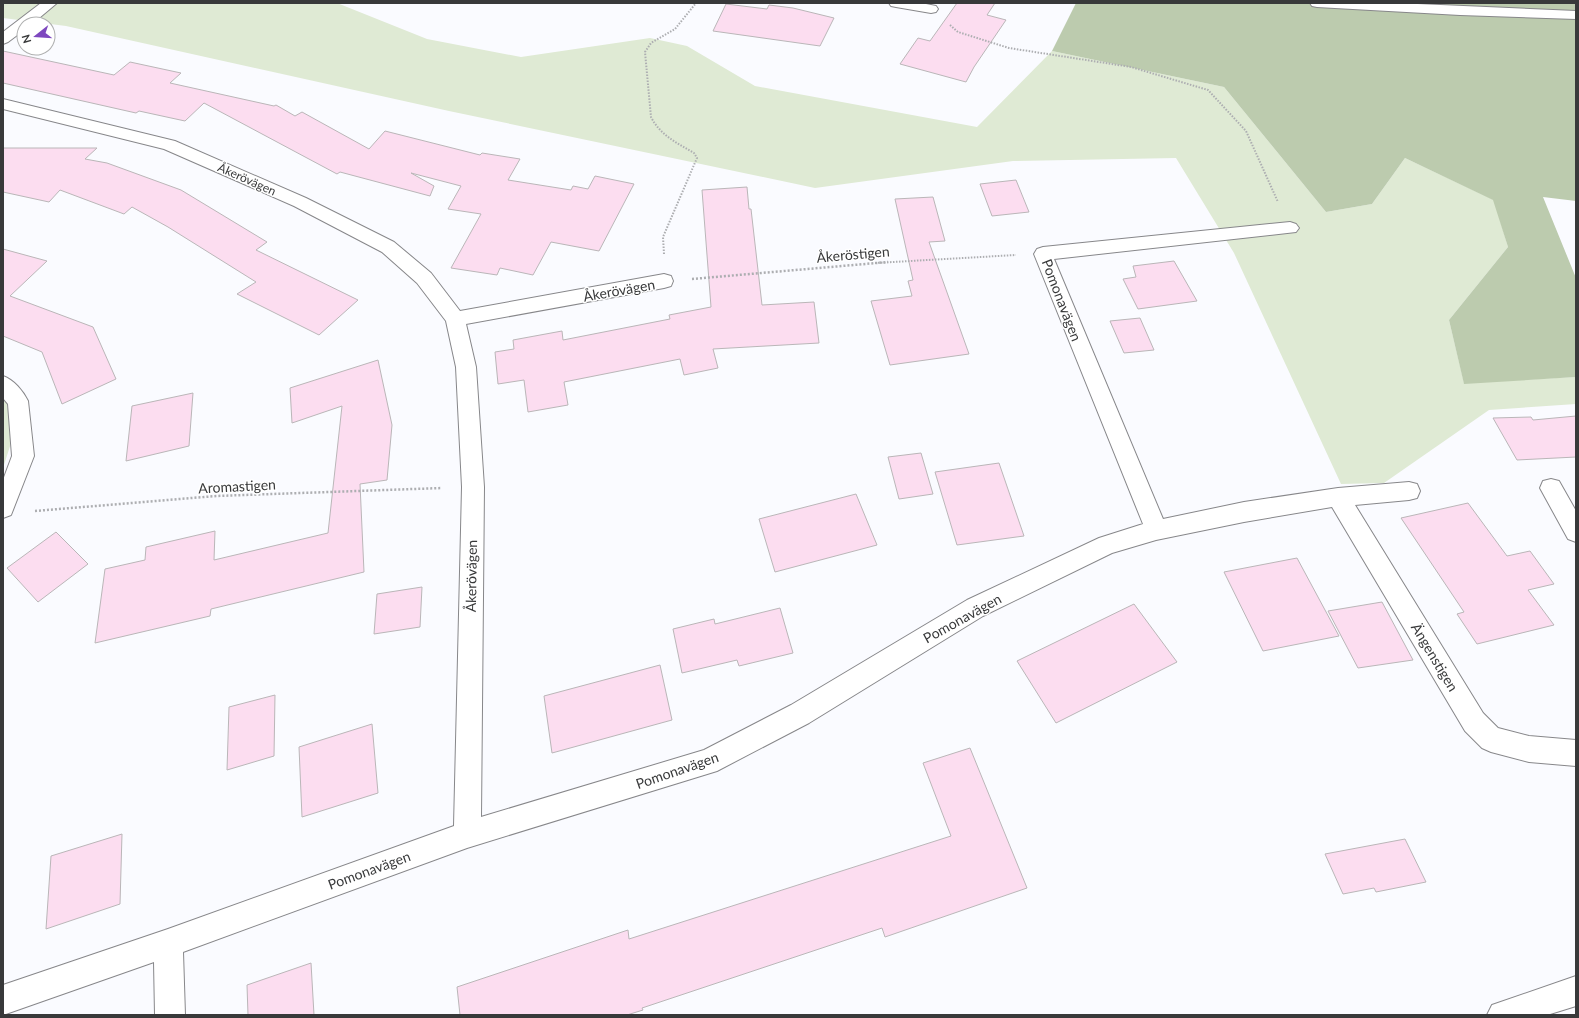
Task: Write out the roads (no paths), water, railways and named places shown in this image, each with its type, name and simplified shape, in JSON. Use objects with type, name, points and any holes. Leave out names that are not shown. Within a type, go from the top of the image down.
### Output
[{"type":"street","points":[[3,39],[50,3]]},
{"type":"street","points":[[896,3],[931,9]]},
{"type":"street","points":[[1317,3],[1576,15]]},
{"type":"street","name":"Åkerövägen","points":[[3,104],[169,145],[300,202],[388,247],[424,278],[455,319],[466,367],[472,487],[467,835]]},
{"type":"street","name":"Pomonavägen","points":[[1156,530],[1043,254],[1290,228]]},
{"type":"street","name":"Åkerövägen","points":[[455,319],[664,282]]},
{"type":"street","points":[[3,384],[18,401],[23,456],[3,508]]},
{"type":"street","points":[[1551,488],[1576,532]]},
{"type":"street","name":"Pomonavägen","points":[[3,1000],[168,943],[467,835],[708,762],[800,714],[975,608],[1108,545],[1156,530],[1244,512],[1338,497],[1409,491]]},
{"type":"street","name":"Ängenstigen","points":[[1338,497],[1474,722],[1491,739],[1529,749],[1576,753]]},
{"type":"street","points":[[168,943],[170,1015]]},
{"type":"street","points":[[1502,1015],[1576,991]]}]
